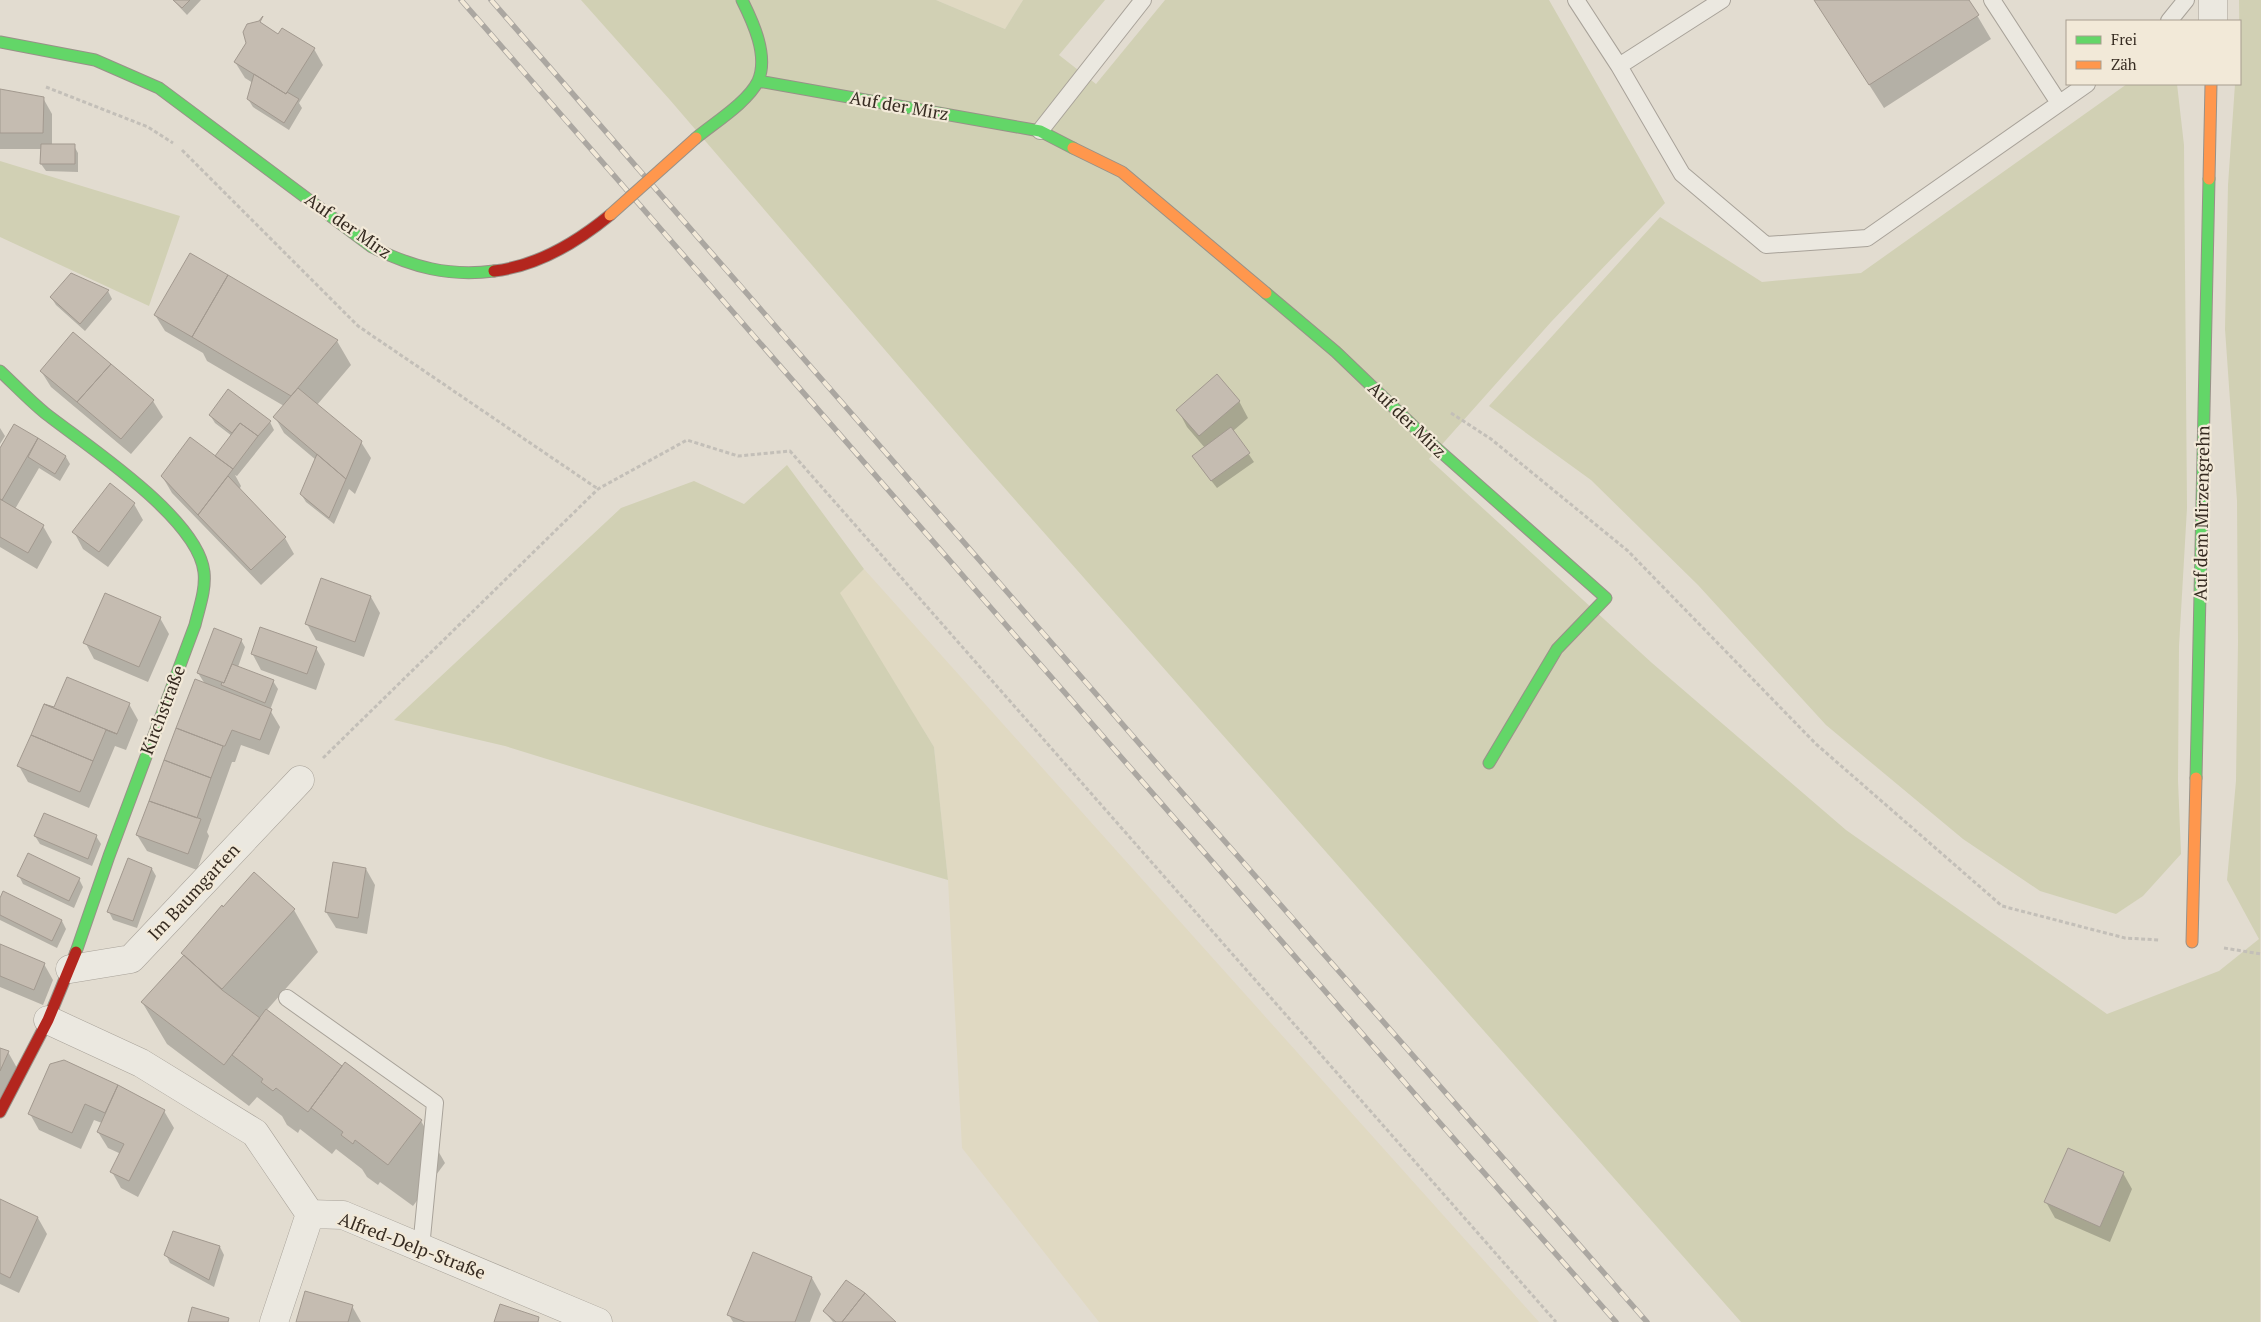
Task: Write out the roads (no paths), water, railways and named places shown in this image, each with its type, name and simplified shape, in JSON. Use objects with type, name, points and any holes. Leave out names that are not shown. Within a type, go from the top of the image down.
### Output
[{"type":"street","points":[[742,0],[751,18],[758,41],[761,61],[758,81]]},
{"type":"street","points":[[2213,0],[2213,20]]},
{"type":"street","name":"Auf der Mirz","points":[[0,42],[95,60],[159,88],[372,247],[387,256],[419,268],[437,272],[501,272],[551,255],[581,238],[610,215],[748,93],[758,81],[1040,131],[1122,172],[1336,352],[1433,445],[1606,598],[1557,649],[1489,763]]},
{"type":"street","name":"Auf dem Mirzengrehn","points":[[2192,942],[2211,85]]},
{"type":"street","name":"Kirchstraße","points":[[0,371],[42,411],[150,495],[168,512],[184,530],[197,552],[204,571],[202,598],[195,625],[109,856],[70,969],[48,1020],[0,1112]]},
{"type":"street","name":"Im Baumgarten","points":[[70,969],[131,959],[300,780]]},
{"type":"street","points":[[48,1020],[141,1063],[255,1133],[310,1214],[274,1322]]},
{"type":"street","name":"Alfred-Delp-Straße","points":[[310,1214],[343,1215],[598,1322]]},
{"type":"lane","points":[[1040,131],[1143,0]]},
{"type":"lane","points":[[1576,0],[1618,66],[1682,174],[1766,245],[1867,238],[2086,85]]},
{"type":"lane","points":[[1618,66],[1722,0]]},
{"type":"lane","points":[[1992,0],[2059,103]]},
{"type":"lane","points":[[2170,20],[2186,0]]},
{"type":"lane","points":[[287,998],[436,1103],[421,1248]]},
{"type":"railway","points":[[461,0],[1440,1123],[1616,1322]]},
{"type":"railway","points":[[491,0],[1192,804],[1647,1322]]}]
